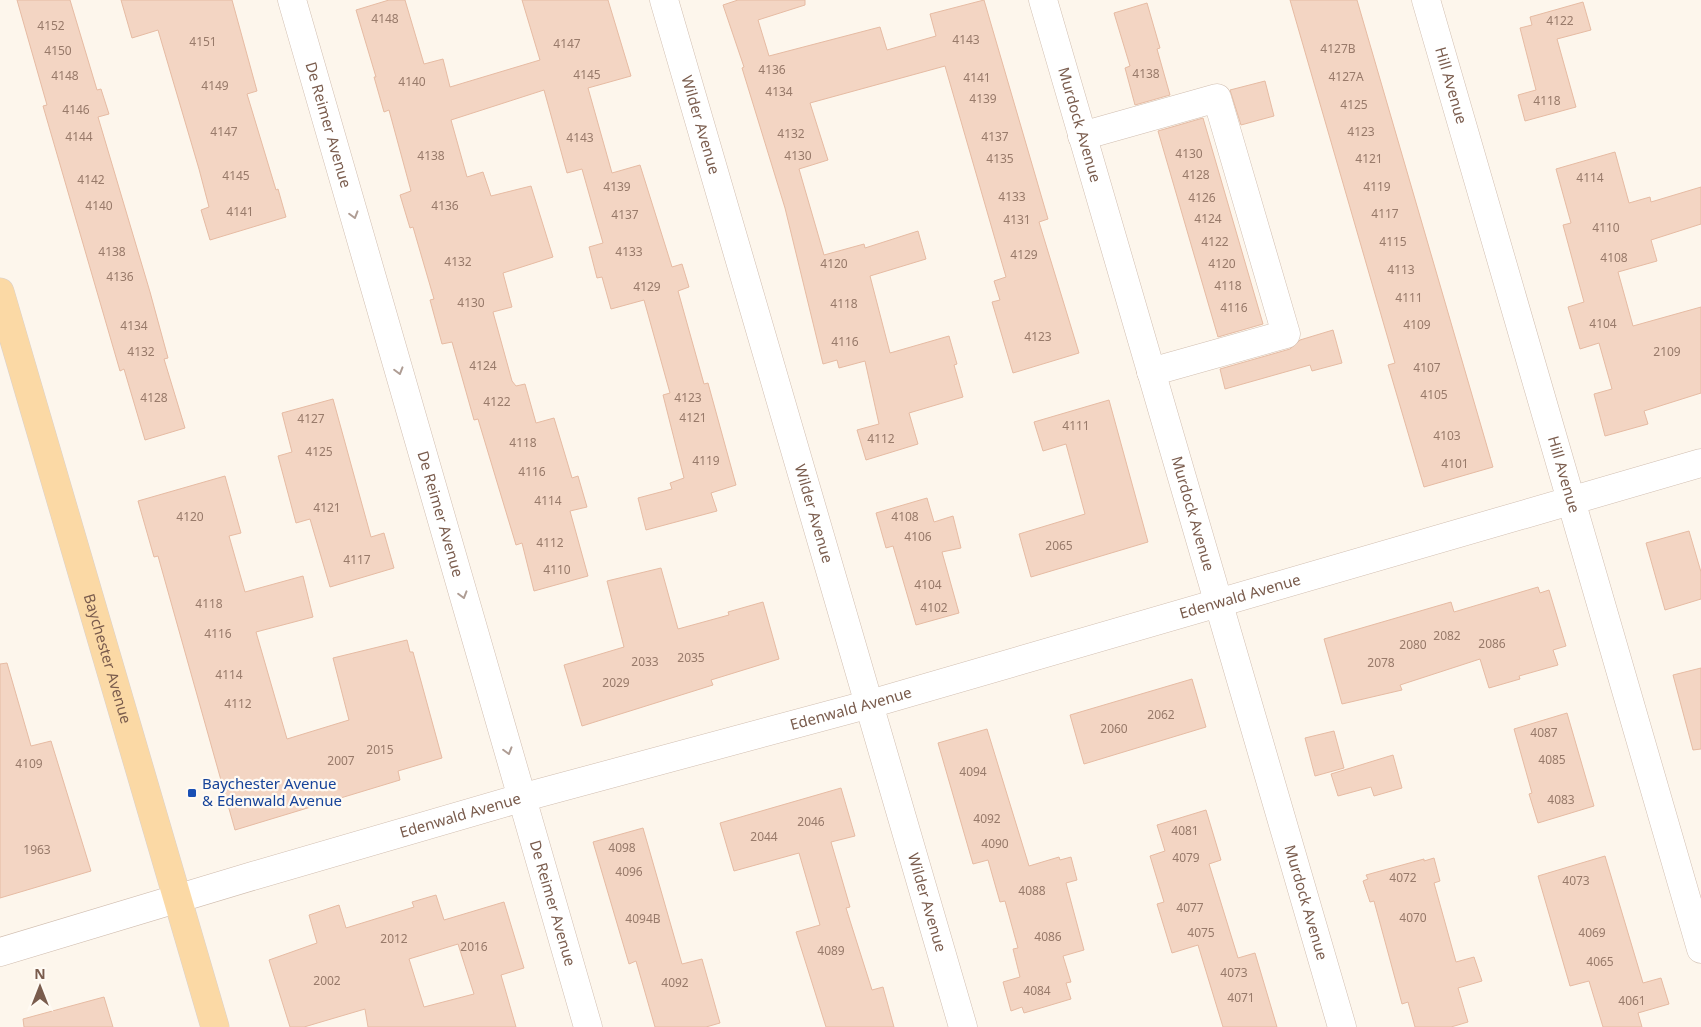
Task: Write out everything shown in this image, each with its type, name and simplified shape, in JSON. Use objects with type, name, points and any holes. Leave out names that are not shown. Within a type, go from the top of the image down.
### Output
[{"type":"main road","name":"Baychester Avenue","points":[[0,292],[214,1027]]},
{"type":"street","name":"De Reimer Avenue","points":[[292,0],[588,1027]]},
{"type":"street","name":"Wilder Avenue","points":[[664,0],[963,1027]]},
{"type":"street","name":"Murdock Avenue","points":[[1043,0],[1342,1027]]},
{"type":"street","name":"Hill Avenue","points":[[1426,0],[1701,949]]},
{"type":"street","points":[[1082,136],[1217,98],[1286,334],[1151,372]]},
{"type":"street","name":"Edenwald Avenue","points":[[0,952],[521,798],[870,704],[1701,463]]},
{"type":"building","points":[[17,0],[70,0],[97,90],[101,89],[109,114],[98,117],[150,292],[168,358],[164,359],[185,428],[145,440],[124,369],[120,371],[43,106],[47,105]]},
{"type":"building","points":[[121,0],[232,0],[257,91],[247,94],[286,217],[210,240],[201,210],[209,207],[158,30],[132,38]]},
{"type":"building","points":[[389,0],[405,0],[424,64],[443,59],[450,87],[540,60],[522,0],[608,0],[631,76],[588,88],[612,173],[640,165],[672,267],[682,264],[689,287],[678,291],[704,384],[708,383],[736,485],[711,493],[717,511],[646,530],[638,498],[672,489],[670,483],[684,478],[663,395],[670,393],[644,300],[611,309],[602,277],[597,278],[589,247],[603,243],[582,169],[567,173],[544,90],[451,120],[467,177],[483,172],[491,196],[531,186],[553,257],[503,273],[512,307],[493,312],[512,381],[516,386],[525,384],[536,423],[554,418],[572,478],[578,476],[587,507],[570,511],[588,576],[534,591],[522,543],[516,545],[478,419],[474,420],[452,342],[442,344],[430,300],[434,299],[413,227],[410,228],[400,195],[411,191],[389,110],[384,112],[374,77],[376,77],[356,10]]},
{"type":"building","points":[[738,0],[805,0],[805,5],[758,20],[769,56],[880,27],[887,50],[936,36],[930,14],[984,0],[1048,219],[1039,222],[1079,353],[1013,373],[992,302],[1000,300],[994,281],[1006,277],[945,66],[810,103],[828,160],[799,169],[824,255],[864,244],[865,248],[918,231],[926,259],[870,276],[890,353],[949,336],[957,364],[954,365],[963,397],[909,413],[918,444],[866,460],[857,430],[879,424],[865,361],[839,368],[837,360],[823,364],[785,208],[742,68],[744,67],[723,5]]},
{"type":"building","points":[[1290,0],[1357,0],[1493,467],[1424,487],[1388,365],[1395,363]]},
{"type":"building","points":[[1583,2],[1591,30],[1557,39],[1576,107],[1525,121],[1518,95],[1536,90],[1520,28],[1532,25],[1530,17]]},
{"type":"building","points":[[1147,3],[1160,48],[1157,49],[1170,95],[1135,105],[1125,68],[1130,66],[1114,13]]},
{"type":"building","points":[[1265,81],[1274,116],[1241,125],[1230,90]]},
{"type":"building","points":[[1203,118],[1263,324],[1218,337],[1158,131]]},
{"type":"building","points":[[1615,152],[1629,203],[1650,197],[1651,202],[1701,187],[1701,224],[1651,240],[1657,261],[1618,272],[1633,326],[1701,307],[1701,393],[1644,411],[1648,424],[1605,436],[1594,394],[1612,389],[1599,343],[1580,349],[1568,307],[1584,302],[1563,225],[1571,223],[1556,169]]},
{"type":"building","points":[[1333,330],[1342,363],[1312,371],[1310,365],[1225,389],[1220,369],[1290,349],[1300,340]]},
{"type":"building","points":[[333,399],[371,537],[384,533],[394,568],[330,587],[310,519],[296,523],[278,456],[292,452],[282,413]]},
{"type":"building","points":[[1109,400],[1148,542],[1031,577],[1019,534],[1085,514],[1066,444],[1043,451],[1034,422]]},
{"type":"building","points":[[225,476],[241,533],[229,536],[245,592],[303,576],[313,617],[256,632],[287,739],[349,720],[333,658],[407,640],[410,652],[413,652],[442,758],[398,771],[400,780],[235,830],[158,556],[154,557],[138,501]]},
{"type":"building","points":[[927,498],[934,522],[953,516],[961,548],[942,552],[959,613],[916,625],[893,546],[886,548],[876,513]]},
{"type":"building","points":[[1689,531],[1701,572],[1701,599],[1665,610],[1646,543]]},
{"type":"building","points":[[661,568],[678,629],[729,615],[728,612],[763,602],[779,659],[711,680],[713,685],[582,726],[564,665],[624,647],[607,581]]},
{"type":"building","points":[[1538,587],[1540,593],[1549,590],[1566,646],[1553,650],[1558,665],[1519,676],[1520,679],[1489,688],[1480,659],[1400,685],[1402,690],[1342,704],[1324,639],[1451,602],[1454,612]]},
{"type":"building","points":[[7,663],[31,746],[51,741],[91,871],[0,898],[0,664]]},
{"type":"building","points":[[1701,668],[1701,749],[1693,750],[1673,675]]},
{"type":"building","points":[[1192,679],[1206,727],[1084,764],[1070,715]]},
{"type":"building","points":[[1567,713],[1594,806],[1538,823],[1529,794],[1532,793],[1514,729]]},
{"type":"building","points":[[987,729],[1029,866],[1059,857],[1060,860],[1071,857],[1077,880],[1066,883],[1084,950],[1063,956],[1071,982],[1066,983],[1071,999],[1024,1013],[1022,1007],[1011,1011],[1003,982],[1020,977],[1013,949],[1018,948],[1005,901],[1000,902],[988,860],[973,864],[938,743]]},
{"type":"building","points":[[1334,731],[1344,768],[1315,776],[1305,738]]},
{"type":"building","points":[[1393,755],[1402,788],[1374,796],[1371,787],[1338,796],[1331,774]]},
{"type":"building","points":[[841,788],[855,836],[831,842],[850,907],[846,908],[872,990],[883,987],[894,1027],[826,1027],[796,932],[820,925],[799,853],[734,871],[720,823]]},
{"type":"building","points":[[1206,810],[1221,860],[1209,864],[1238,958],[1255,953],[1277,1027],[1223,1027],[1198,945],[1172,953],[1157,904],[1164,902],[1150,856],[1165,851],[1157,825]]},
{"type":"building","points":[[643,828],[682,964],[702,959],[720,1023],[706,1027],[655,1027],[636,961],[629,964],[593,842]]},
{"type":"building","points":[[1605,856],[1643,983],[1661,978],[1669,1004],[1638,1013],[1642,1027],[1603,1027],[1589,981],[1570,986],[1538,876]]},
{"type":"building","points":[[1434,858],[1440,881],[1434,883],[1456,962],[1474,957],[1482,981],[1458,988],[1468,1022],[1451,1027],[1415,1027],[1408,1002],[1402,1004],[1374,901],[1370,902],[1363,881],[1368,879],[1366,875]]},
{"type":"building","points":[[436,895],[444,920],[504,902],[524,968],[501,975],[516,1027],[368,1027],[365,1009],[304,1027],[290,1027],[269,960],[317,943],[309,915],[339,905],[346,928],[414,907],[412,902]],"holes":[[[458,944],[474,994],[424,1007],[409,959]]]},
{"type":"building","points":[[104,997],[113,1027],[24,1027],[23,1019]]},
{"type":"place","name":"Baychester Avenue & Edenwald Avenue","points":[[192,793]]}]
